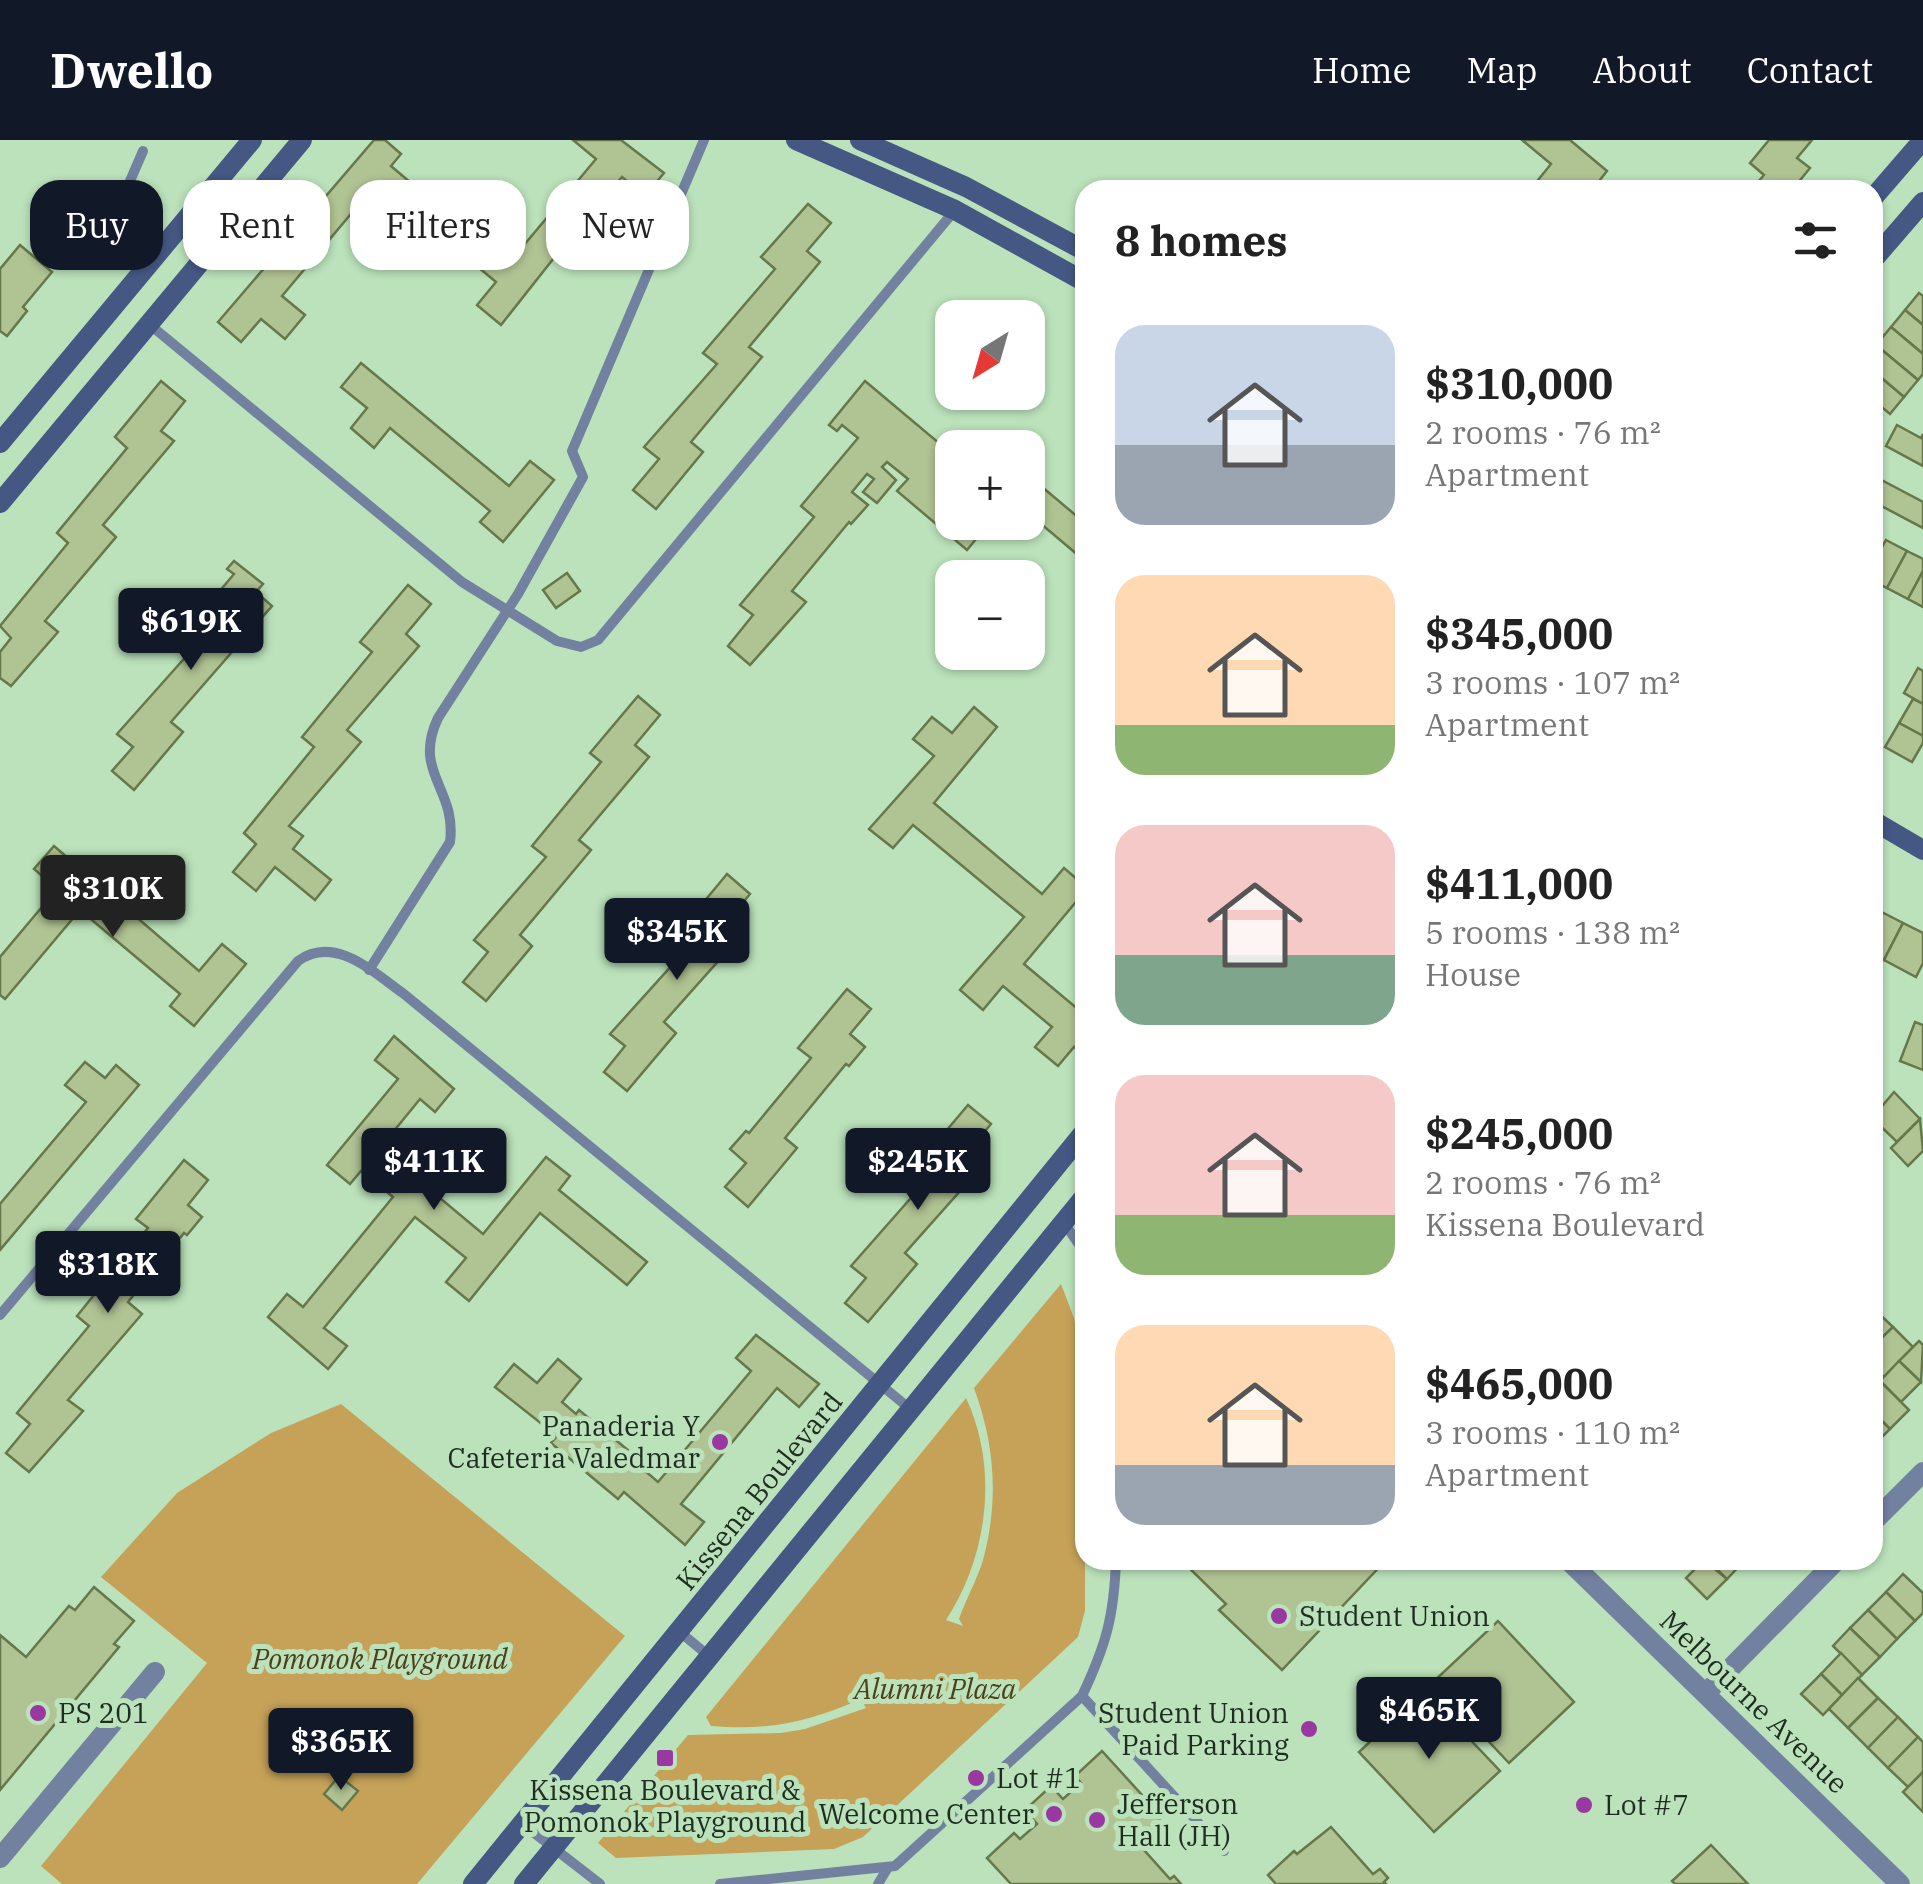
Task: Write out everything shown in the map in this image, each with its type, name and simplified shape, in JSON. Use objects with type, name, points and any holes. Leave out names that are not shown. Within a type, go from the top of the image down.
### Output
[{"type":"main road","points":[[0,443],[252,140]]},
{"type":"main road","points":[[0,503],[302,140]]},
{"type":"main road","points":[[796,140],[955,210],[1075,276]]},
{"type":"main road","points":[[860,140],[966,186],[1075,246]]},
{"type":"main road","points":[[1883,185],[1922,140]]},
{"type":"main road","points":[[1883,248],[1923,202]]},
{"type":"main road","points":[[1883,826],[1923,850]]},
{"type":"main road","name":"Kissena Boulevard","points":[[473,1884],[1075,1143]]},
{"type":"main road","points":[[524,1884],[1075,1208]]},
{"type":"street","points":[[1883,1513],[1923,1472]]},
{"type":"street","name":"Melbourne Avenue","points":[[1578,1570],[1900,1884]]},
{"type":"street","points":[[1706,1693],[1826,1570]]},
{"type":"street","points":[[0,1858],[155,1672]]},
{"type":"lane","points":[[369,970],[450,842],[453,820],[431,766],[429,738],[507,613],[583,477],[572,451],[704,140]]},
{"type":"lane","points":[[130,180],[143,152]]},
{"type":"lane","points":[[149,324],[446,570],[507,613],[570,646],[581,647],[598,640],[955,210]]},
{"type":"lane","points":[[0,1315],[298,961],[310,952],[335,951],[369,970],[488,1060],[909,1408]]},
{"type":"lane","points":[[1064,1222],[1075,1238]]},
{"type":"lane","points":[[720,1884],[887,1869],[905,1859],[1082,1696],[1102,1653],[1114,1610],[1116,1570]]},
{"type":"lane","points":[[680,1632],[710,1658]]},
{"type":"lane","points":[[1082,1696],[1224,1850]]},
{"type":"lane","points":[[524,1824],[600,1884]]},
{"type":"lane","points":[[878,1884],[887,1869]]},
{"type":"green space","name":"Alumni Plaza","points":[[1061,1284],[1075,1323],[1075,1570],[1085,1570],[1085,1611],[1078,1637],[863,1837],[834,1849],[616,1858],[598,1843],[688,1735],[781,1733],[866,1708],[861,1699],[824,1714],[770,1726],[711,1726],[706,1717],[966,1398],[983,1453],[985,1482],[979,1540],[960,1595],[946,1620],[963,1626],[959,1619],[983,1560],[993,1495],[987,1431],[974,1388]]},
{"type":"green space","name":"Pomonok Playground","points":[[341,1404],[625,1636],[417,1884],[62,1884],[41,1866],[207,1663],[101,1577],[177,1493],[271,1433]]},
{"type":"building","points":[[374,140],[385,140],[401,154],[391,166],[407,180],[350,180],[350,215],[330,239],[330,191]]},
{"type":"building","points":[[573,140],[621,140],[664,173],[658,180],[578,180],[596,159]]},
{"type":"building","points":[[1522,140],[1570,140],[1607,171],[1600,180],[1538,180],[1551,164]]},
{"type":"building","points":[[1769,140],[1812,140],[1797,158],[1810,168],[1800,180],[1760,180],[1764,175],[1750,163]]},
{"type":"building","points":[[808,204],[831,223],[807,251],[820,262],[749,347],[762,357],[691,442],[703,452],[656,509],[633,490],[659,459],[644,447],[717,364],[703,353],[775,269],[761,257]]},
{"type":"building","points":[[546,219],[546,268],[501,325],[477,305],[496,282],[482,270],[526,270],[526,243]]},
{"type":"building","points":[[20,245],[30,253],[30,270],[52,272],[23,307],[27,311],[7,336],[0,331],[0,269]]},
{"type":"building","points":[[263,270],[304,270],[282,296],[305,315],[285,339],[261,319],[241,342],[218,322]]},
{"type":"building","points":[[1919,293],[1923,296],[1923,325],[1905,310]]},
{"type":"building","points":[[1905,310],[1923,325],[1923,354],[1891,327]]},
{"type":"building","points":[[1891,327],[1923,354],[1923,374],[1918,380],[1883,351],[1883,337]]},
{"type":"building","points":[[1883,351],[1918,380],[1904,397],[1883,379]]},
{"type":"building","points":[[361,363],[509,486],[530,461],[554,480],[503,542],[480,522],[490,511],[390,428],[374,448],[351,428],[367,408],[341,387]]},
{"type":"building","points":[[1883,379],[1904,397],[1890,414],[1883,408]]},
{"type":"building","points":[[161,381],[185,401],[161,431],[174,441],[103,525],[116,537],[45,621],[58,632],[11,686],[0,678],[0,652],[11,638],[0,626],[68,543],[57,533],[127,448],[115,437]]},
{"type":"building","points":[[865,381],[935,440],[935,523],[897,491],[908,479],[887,462],[882,467],[896,480],[877,503],[863,492],[874,479],[867,474],[852,492],[868,505],[792,591],[806,602],[750,665],[728,646],[753,615],[740,605],[814,517],[801,506],[858,438],[842,425],[837,431],[829,425]]},
{"type":"building","points":[[1897,425],[1921,438],[1923,434],[1923,466],[1886,446]]},
{"type":"building","points":[[1883,481],[1923,502],[1923,528],[1883,507]]},
{"type":"building","points":[[1045,489],[1075,515],[1075,553],[1045,527]]},
{"type":"building","points":[[955,540],[975,540],[967,550]]},
{"type":"building","points":[[1886,540],[1907,551],[1887,588],[1883,586]]},
{"type":"building","points":[[1907,551],[1923,559],[1923,571],[1908,599],[1887,588]]},
{"type":"building","points":[[234,561],[263,584],[256,592],[272,606],[171,722],[183,732],[134,790],[112,771],[133,747],[117,734],[198,643],[185,632],[234,574],[227,569]]},
{"type":"building","points":[[1923,571],[1923,607],[1908,599]]},
{"type":"building","points":[[567,573],[580,591],[556,608],[543,590]]},
{"type":"building","points":[[408,585],[431,604],[406,634],[419,646],[347,730],[361,742],[289,826],[303,836],[293,849],[331,880],[315,900],[275,867],[256,891],[233,872],[256,844],[244,833],[314,747],[302,737],[372,652],[360,642]]},
{"type":"building","points":[[1918,668],[1923,671],[1923,704],[1904,693]]},
{"type":"building","points":[[638,696],[660,715],[635,745],[649,757],[579,840],[591,850],[520,935],[532,946],[486,1001],[463,982],[488,952],[474,940],[546,857],[532,846],[601,762],[590,753]]},
{"type":"building","points":[[1913,699],[1923,704],[1923,736],[1899,723]]},
{"type":"building","points":[[974,707],[997,727],[934,803],[1042,894],[1064,868],[1075,877],[1075,903],[1024,964],[1075,1007],[1075,1048],[1058,1066],[1035,1047],[1052,1027],[1003,986],[983,1010],[960,990],[1024,917],[913,825],[893,848],[869,829],[934,756],[913,739],[932,717],[952,733]]},
{"type":"building","points":[[1899,723],[1923,736],[1912,762],[1885,747]]},
{"type":"building","points":[[54,846],[199,971],[222,944],[246,964],[194,1026],[170,1006],[180,994],[80,910],[5,999],[0,995],[0,957],[57,889],[34,869]]},
{"type":"building","points":[[727,874],[750,894],[730,918],[745,931],[664,1022],[676,1033],[627,1091],[604,1072],[625,1046],[610,1034],[691,944],[678,933]]},
{"type":"building","points":[[1883,913],[1903,923],[1883,960]]},
{"type":"building","points":[[1903,923],[1923,933],[1923,963],[1916,977],[1884,960]]},
{"type":"building","points":[[847,989],[871,1009],[850,1034],[865,1047],[849,1066],[846,1064],[785,1138],[797,1148],[748,1207],[725,1187],[746,1163],[730,1149],[746,1131],[749,1133],[811,1058],[798,1048]]},
{"type":"building","points":[[1915,1022],[1923,1025],[1923,1070],[1900,1061]]},
{"type":"building","points":[[394,1036],[454,1089],[435,1112],[420,1099],[380,1148],[483,1234],[546,1157],[570,1176],[559,1190],[647,1262],[627,1285],[540,1213],[469,1301],[446,1282],[466,1258],[415,1217],[324,1328],[347,1346],[328,1369],[268,1317],[287,1294],[303,1307],[393,1197],[361,1171],[350,1184],[327,1165],[398,1079],[375,1060]]},
{"type":"building","points":[[85,1062],[105,1078],[116,1065],[139,1085],[0,1250],[0,1204],[86,1102],[65,1085]]},
{"type":"building","points":[[1894,1092],[1920,1119],[1897,1142],[1883,1129],[1883,1105]]},
{"type":"building","points":[[968,1105],[991,1124],[970,1149],[986,1162],[905,1253],[917,1264],[868,1322],[845,1303],[866,1278],[851,1266],[932,1174],[919,1163]]},
{"type":"building","points":[[1920,1119],[1923,1151],[1908,1166],[1891,1148]]},
{"type":"building","points":[[184,1160],[208,1180],[188,1205],[202,1217],[187,1235],[184,1233],[128,1302],[142,1314],[68,1400],[83,1411],[29,1472],[6,1453],[30,1424],[17,1413],[89,1326],[77,1316],[148,1228],[136,1219]]},
{"type":"building","points":[[1883,1317],[1893,1327],[1883,1337]]},
{"type":"building","points":[[1893,1327],[1913,1347],[1884,1377],[1883,1376],[1883,1337]]},
{"type":"building","points":[[756,1335],[819,1384],[799,1407],[777,1388],[681,1504],[704,1522],[685,1545],[624,1492],[618,1499],[551,1443],[557,1436],[495,1387],[514,1364],[537,1383],[558,1359],[581,1379],[562,1402],[576,1414],[579,1410],[609,1435],[614,1428],[622,1435],[617,1441],[647,1466],[644,1470],[658,1482],[751,1371],[736,1358]]},
{"type":"building","points":[[1919,1341],[1923,1345],[1921,1382],[1899,1361]]},
{"type":"building","points":[[1899,1361],[1921,1382],[1901,1402],[1883,1384],[1883,1378]]},
{"type":"building","points":[[1883,1384],[1909,1410],[1890,1429],[1883,1422]]},
{"type":"building","name":"Student Union","points":[[1191,1570],[1377,1570],[1282,1670],[1219,1610],[1226,1604]]},
{"type":"building","points":[[1694,1570],[1716,1570],[1727,1579],[1707,1599],[1686,1578]]},
{"type":"building","points":[[1718,1570],[1736,1570],[1727,1579]]},
{"type":"building","points":[[1903,1574],[1923,1593],[1923,1613],[1915,1621],[1886,1592]]},
{"type":"building","points":[[94,1587],[134,1621],[114,1644],[119,1647],[0,1790],[0,1635],[26,1657],[69,1606],[75,1610]]},
{"type":"building","points":[[1886,1592],[1915,1621],[1897,1639],[1868,1610]]},
{"type":"building","points":[[1868,1610],[1897,1639],[1880,1657],[1850,1628]]},
{"type":"building","points":[[1498,1621],[1574,1702],[1509,1763],[1433,1682]]},
{"type":"building","points":[[1850,1628],[1880,1657],[1862,1675],[1833,1646]]},
{"type":"building","points":[[1841,1653],[1862,1675],[1842,1695],[1821,1674]]},
{"type":"building","points":[[1821,1674],[1842,1695],[1823,1715],[1801,1694]]},
{"type":"building","points":[[1858,1678],[1878,1698],[1848,1728],[1829,1709]]},
{"type":"building","points":[[1424,1691],[1500,1771],[1434,1832],[1359,1752]]},
{"type":"building","points":[[1878,1698],[1898,1717],[1868,1748],[1848,1728]]},
{"type":"building","points":[[1898,1717],[1918,1737],[1888,1768],[1868,1748]]},
{"type":"building","points":[[1918,1737],[1923,1742],[1923,1772],[1908,1787],[1888,1768]]},
{"type":"building","name":"Jefferson Hall (JH)","points":[[1102,1751],[1162,1817],[1136,1841],[1170,1879],[1174,1876],[1181,1884],[1011,1884],[987,1858],[1014,1833],[1020,1839],[1037,1824],[1025,1810],[1051,1786],[1063,1799],[1081,1783],[1075,1776]]},
{"type":"building","points":[[1923,1773],[1923,1812],[1903,1792]]},
{"type":"building","points":[[339,1776],[358,1791],[342,1810],[324,1794]]},
{"type":"building","points":[[1331,1827],[1373,1874],[1380,1869],[1388,1878],[1386,1884],[1276,1884],[1268,1875],[1294,1851],[1297,1854]]},
{"type":"building","points":[[1711,1845],[1748,1884],[1672,1881]]},
{"type":"place","name":"Panaderia Y Cafeteria Valedmar","points":[[720,1442]]},
{"type":"place","name":"Student Union","points":[[1279,1616]]},
{"type":"place","name":"PS 201","points":[[38,1713]]},
{"type":"place","name":"Student Union Paid Parking","points":[[1309,1729]]},
{"type":"place","name":"Kissena Boulevard & Pomonok Playground","points":[[665,1758]]},
{"type":"place","name":"Lot #1","points":[[976,1778]]},
{"type":"place","name":"Lot #7","points":[[1584,1805]]},
{"type":"place","name":"Welcome Center","points":[[1054,1814]]},
{"type":"place","name":"Jefferson Hall (JH)","points":[[1097,1820]]}]
